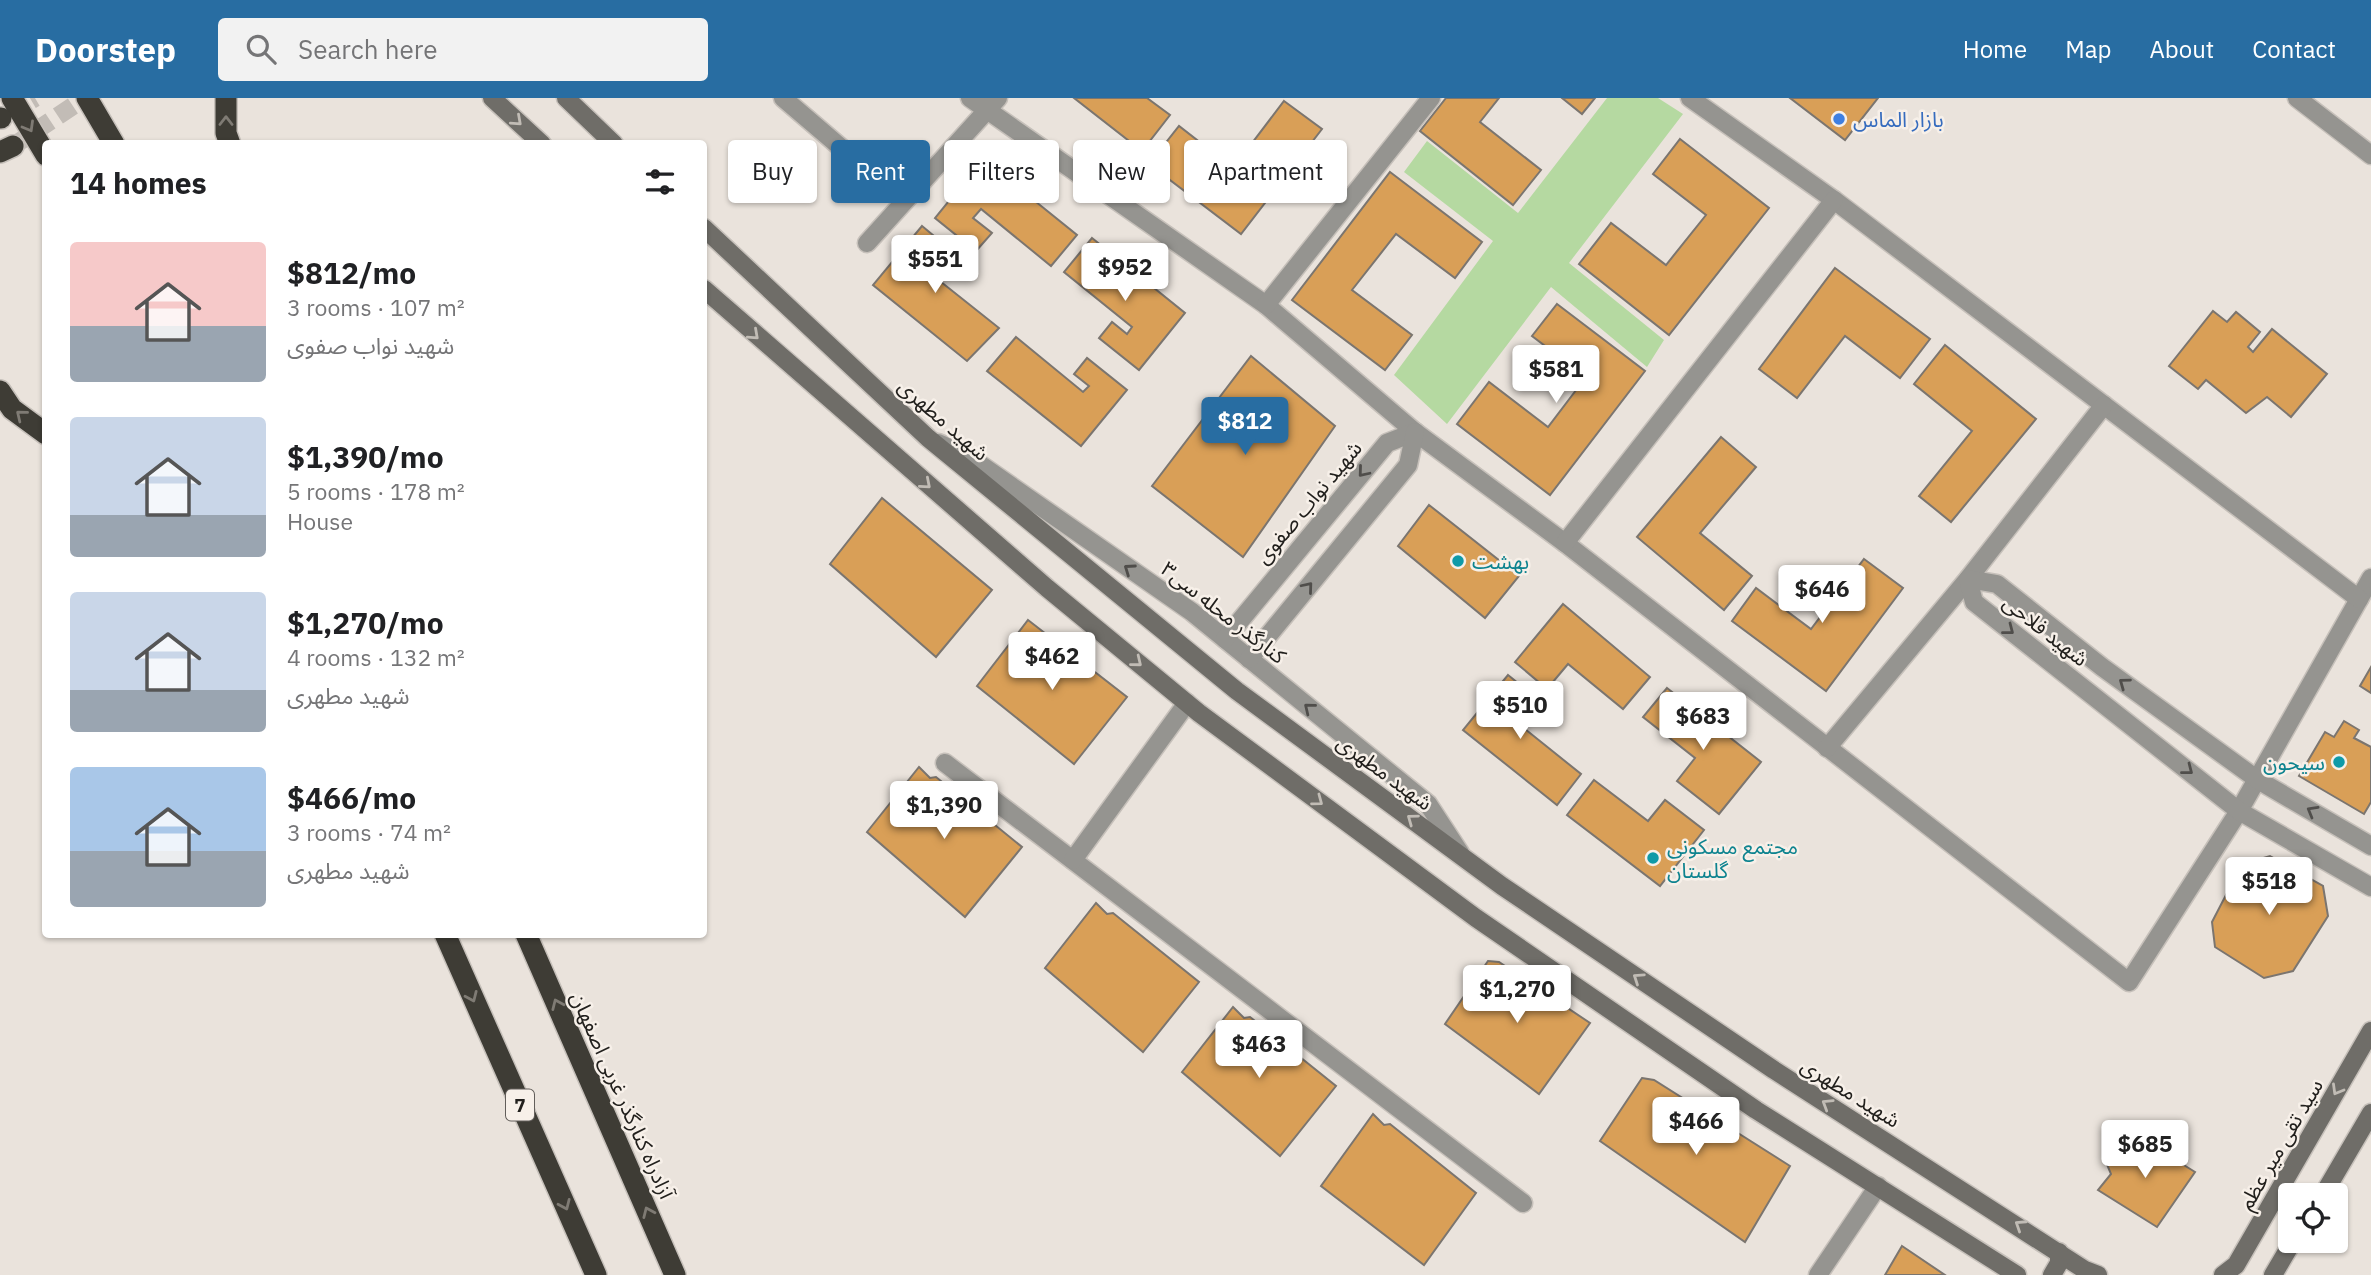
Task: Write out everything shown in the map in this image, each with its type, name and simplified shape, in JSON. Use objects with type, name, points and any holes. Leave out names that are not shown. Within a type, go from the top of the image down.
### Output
[{"type":"highway","points":[[12,98],[42,149]]},
{"type":"highway","points":[[88,98],[112,140]]},
{"type":"highway","points":[[226,98],[226,133],[229,140]]},
{"type":"highway","points":[[0,391],[12,409],[42,431]]},
{"type":"highway","name":"7","points":[[447,938],[596,1275]]},
{"type":"highway","name":"آزادراه کنارگذر غربی اصفهان","points":[[528,938],[675,1275]]},
{"type":"main road","points":[[492,98],[538,140]]},
{"type":"main road","points":[[566,98],[610,140]]},
{"type":"main road","name":"شهید مطهری","points":[[707,231],[928,439],[1237,691],[1462,856],[1774,1070],[2098,1275]]},
{"type":"main road","points":[[707,292],[1047,588],[1187,703],[1476,918],[1756,1110],[2017,1275]]},
{"type":"main road","name":"سید تقی میر عظم","points":[[2223,1275],[2236,1265],[2371,1031]]},
{"type":"main road","points":[[2330,1183],[2371,1114]]},
{"type":"main road","points":[[2052,1275],[2059,1263],[2059,1252]]},
{"type":"main road","points":[[2273,1275],[2286,1253]]},
{"type":"street","points":[[783,98],[804,105],[836,140]]},
{"type":"street","points":[[970,98],[993,105],[1266,305],[1415,432],[1565,543],[2129,982],[2258,780],[2371,578]]},
{"type":"street","points":[[1266,305],[1431,98]]},
{"type":"street","points":[[1690,98],[1834,200],[2359,599]]},
{"type":"street","points":[[2297,98],[2371,156]]},
{"type":"street","points":[[867,243],[993,105]]},
{"type":"street","points":[[1565,543],[1834,200]]},
{"type":"street","points":[[1827,748],[1968,579],[2104,405]]},
{"type":"street","points":[[1249,659],[1408,465],[1415,432]]},
{"type":"street","name":"شهید نواب صفوی","points":[[1224,639],[1387,443],[1415,432]]},
{"type":"street","name":"کنارگذر محله سی۳","points":[[928,439],[968,456],[1181,604],[1428,804],[1462,856]]},
{"type":"street","name":"شهید فلاحی","points":[[2371,846],[2258,780],[2102,667],[1997,583],[1968,579],[1974,602],[2239,811],[2371,887]]},
{"type":"street","points":[[1254,602],[1254,619],[1261,627],[1276,626]]},
{"type":"street","points":[[1073,860],[1187,703]]},
{"type":"street","points":[[945,763],[1523,1203]]},
{"type":"street","points":[[1818,1275],[1878,1186]]},
{"type":"green space","points":[[1607,98],[1658,98],[1683,114],[1569,263],[1664,340],[1647,367],[1551,287],[1447,424],[1394,375],[1493,241],[1404,172],[1427,141],[1518,213]]},
{"type":"building","points":[[1074,98],[1147,98],[1170,115],[1151,140],[1128,140]]},
{"type":"building","points":[[1446,98],[1499,98],[1480,122],[1541,170],[1513,205],[1420,131]]},
{"type":"building","points":[[1562,98],[1595,98],[1582,114]]},
{"type":"building","name":"بازار الماس","points":[[1790,98],[1878,98],[1845,140]]},
{"type":"building","points":[[1284,101],[1322,129],[1314,140],[1254,140]]},
{"type":"building","points":[[1179,126],[1197,140],[1184,140],[1184,191],[1170,180],[1168,140]]},
{"type":"building","points":[[1680,139],[1769,208],[1669,335],[1579,264],[1611,223],[1666,265],[1706,215],[1653,174]]},
{"type":"building","points":[[1390,172],[1482,242],[1455,278],[1396,234],[1352,290],[1412,335],[1385,370],[1292,300]]},
{"type":"building","points":[[947,203],[1037,203],[1077,235],[1051,266],[981,209],[973,218],[992,233],[976,251],[935,218]]},
{"type":"building","points":[[1200,203],[1265,203],[1241,234]]},
{"type":"building","points":[[922,226],[963,260],[948,278],[930,263],[926,270],[999,328],[967,361],[873,285]]},
{"type":"building","points":[[1092,238],[1185,313],[1139,370],[1099,338],[1112,322],[1127,334],[1132,327],[1064,272]]},
{"type":"building","points":[[1835,268],[1930,339],[1900,378],[1845,336],[1797,398],[1759,369]]},
{"type":"building","points":[[1557,304],[1645,371],[1550,495],[1457,424],[1489,382],[1548,427],[1586,377],[1532,336]]},
{"type":"building","points":[[2213,311],[2227,322],[2236,312],[2260,332],[2248,347],[2253,352],[2272,329],[2327,374],[2291,417],[2267,397],[2246,413],[2206,380],[2198,389],[2169,366]]},
{"type":"building","points":[[1016,337],[1083,392],[1089,386],[1074,374],[1087,358],[1127,390],[1081,446],[987,371]]},
{"type":"building","points":[[1945,345],[2036,419],[1951,522],[1919,496],[1972,431],[1914,384]]},
{"type":"building","points":[[1251,356],[1335,426],[1243,557],[1152,486]]},
{"type":"building","points":[[1721,437],[1756,467],[1700,533],[1752,576],[1724,610],[1637,537]]},
{"type":"building","points":[[882,498],[992,590],[936,657],[830,564]]},
{"type":"building","name":"بهشت","points":[[1429,505],[1519,576],[1485,618],[1398,546]]},
{"type":"building","points":[[1864,559],[1903,588],[1826,691],[1732,621],[1756,588],[1811,629]]},
{"type":"building","points":[[1563,604],[1650,677],[1623,709],[1568,664],[1547,689],[1515,662]]},
{"type":"building","points":[[1028,620],[1127,697],[1074,764],[977,686]]},
{"type":"building","points":[[2371,667],[2371,693],[2360,686]]},
{"type":"building","points":[[1508,675],[1540,701],[1520,725],[1581,774],[1557,805],[1463,730]]},
{"type":"building","name":"مجتمع مسکونی گلستان","points":[[1667,688],[1761,762],[1719,814],[1677,781],[1695,758],[1643,717]]},
{"type":"building","name":"سیحون","points":[[2344,721],[2359,730],[2354,738],[2371,747],[2371,802],[2364,814],[2299,776],[2325,732],[2334,737]]},
{"type":"building","points":[[919,767],[930,778],[936,777],[1022,847],[965,917],[867,832]]},
{"type":"building","name":"مجتمع مسکونی گلستان","points":[[1594,780],[1648,821],[1665,800],[1704,830],[1660,886],[1567,815]]},
{"type":"building","points":[[2270,856],[2323,886],[2328,916],[2293,971],[2264,978],[2215,947],[2212,922],[2242,864]]},
{"type":"building","points":[[1096,903],[1107,914],[1113,913],[1199,982],[1143,1052],[1045,968]]},
{"type":"building","points":[[1488,961],[1499,962],[1590,1023],[1539,1094],[1445,1024]]},
{"type":"building","points":[[1233,1007],[1244,1018],[1250,1017],[1336,1086],[1280,1156],[1182,1072]]},
{"type":"building","points":[[1642,1078],[1654,1080],[1790,1166],[1745,1242],[1600,1141]]},
{"type":"building","points":[[1373,1114],[1384,1125],[1390,1124],[1476,1193],[1424,1265],[1321,1186]]},
{"type":"building","points":[[2134,1134],[2195,1172],[2157,1227],[2098,1190],[2111,1174],[2106,1162]]},
{"type":"building","points":[[1902,1246],[1945,1275],[1885,1275]]},
{"type":"tunnel","points":[[8,114],[35,98]]},
{"type":"tunnel","points":[[13,146],[85,98]]},
{"type":"place","name":"بازار الماس","points":[[1839,119]]},
{"type":"place","name":"بهشت","points":[[1458,561]]},
{"type":"place","name":"سیحون","points":[[2339,762]]},
{"type":"place","name":"مجتمع مسکونی گلستان","points":[[1653,858]]}]
